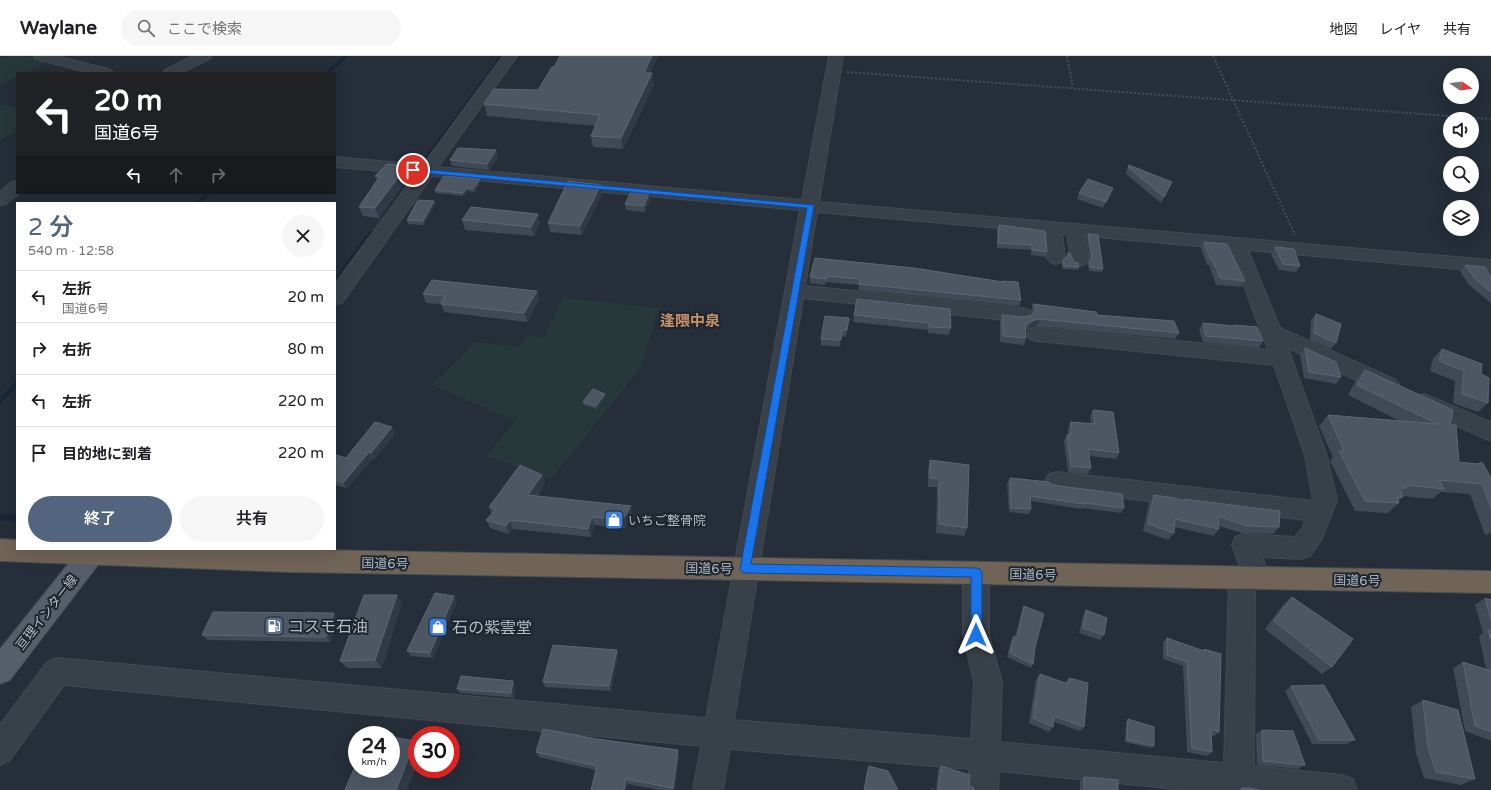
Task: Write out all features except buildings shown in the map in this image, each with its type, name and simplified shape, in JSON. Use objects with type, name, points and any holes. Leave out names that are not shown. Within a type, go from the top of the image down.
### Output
[{"type":"highway","name":"国道6号","points":[[0,550],[93,551],[290,561],[1491,582]]},
{"type":"main road","name":"亘理インター線","points":[[0,671],[93,551]]},
{"type":"street","points":[[41,56],[102,72]]},
{"type":"street","points":[[172,72],[204,56]]},
{"type":"street","points":[[336,297],[510,56]]},
{"type":"street","points":[[708,790],[745,569],[835,63]]},
{"type":"street","points":[[336,162],[1052,228],[1491,266]]},
{"type":"street","points":[[0,200],[16,187]]},
{"type":"street","points":[[1052,228],[1056,258]]},
{"type":"street","points":[[1075,230],[1080,260]]},
{"type":"street","points":[[1237,244],[1272,332],[1316,456],[1326,500],[1314,532],[1301,548],[1244,545],[1250,578],[1239,780]]},
{"type":"street","points":[[794,291],[1022,315]]},
{"type":"street","points":[[1272,332],[1491,432]]},
{"type":"street","points":[[1037,334],[1282,360]]},
{"type":"street","points":[[1057,482],[1321,512]]},
{"type":"street","points":[[976,573],[976,635],[988,682],[983,790]]},
{"type":"street","points":[[0,750],[57,671],[718,733],[863,744],[1084,764],[1186,782],[1239,780],[1342,790]]},
{"type":"path","points":[[1067,56],[1074,88]]},
{"type":"path","points":[[1213,56],[1302,250]]},
{"type":"path","points":[[835,63],[1074,88],[1491,119]]},
{"type":"shaded area","points":[[7,56],[26,56],[50,61],[27,72],[16,72],[16,77],[0,85],[0,59]]},
{"type":"shaded area","points":[[0,104],[16,108],[16,132],[0,140]]},
{"type":"shaded area","points":[[563,298],[659,308],[640,369],[551,479],[486,456],[515,421],[432,385],[476,342],[519,346],[529,335],[543,338]]},
{"type":"waterway","points":[[329,72],[345,56]]},
{"type":"waterway","points":[[426,159],[502,56]]},
{"type":"waterway","points":[[199,202],[207,194]]},
{"type":"waterway","points":[[367,239],[372,232]]},
{"type":"waterway","points":[[336,281],[367,238]]},
{"type":"waterway","points":[[0,401],[16,385]]},
{"type":"waterway","points":[[0,517],[16,518]]},
{"type":"place","name":"いちご整骨院","points":[[614,520]]},
{"type":"place","name":"コスモ石油","points":[[274,626]]},
{"type":"place","name":"石の紫雲堂","points":[[438,627]]},
{"type":"district","name":"逢隈中泉","points":[[690,321]]},
{"type":"route","points":[[413,170],[810,206],[745,569],[976,573],[976,635]]}]
